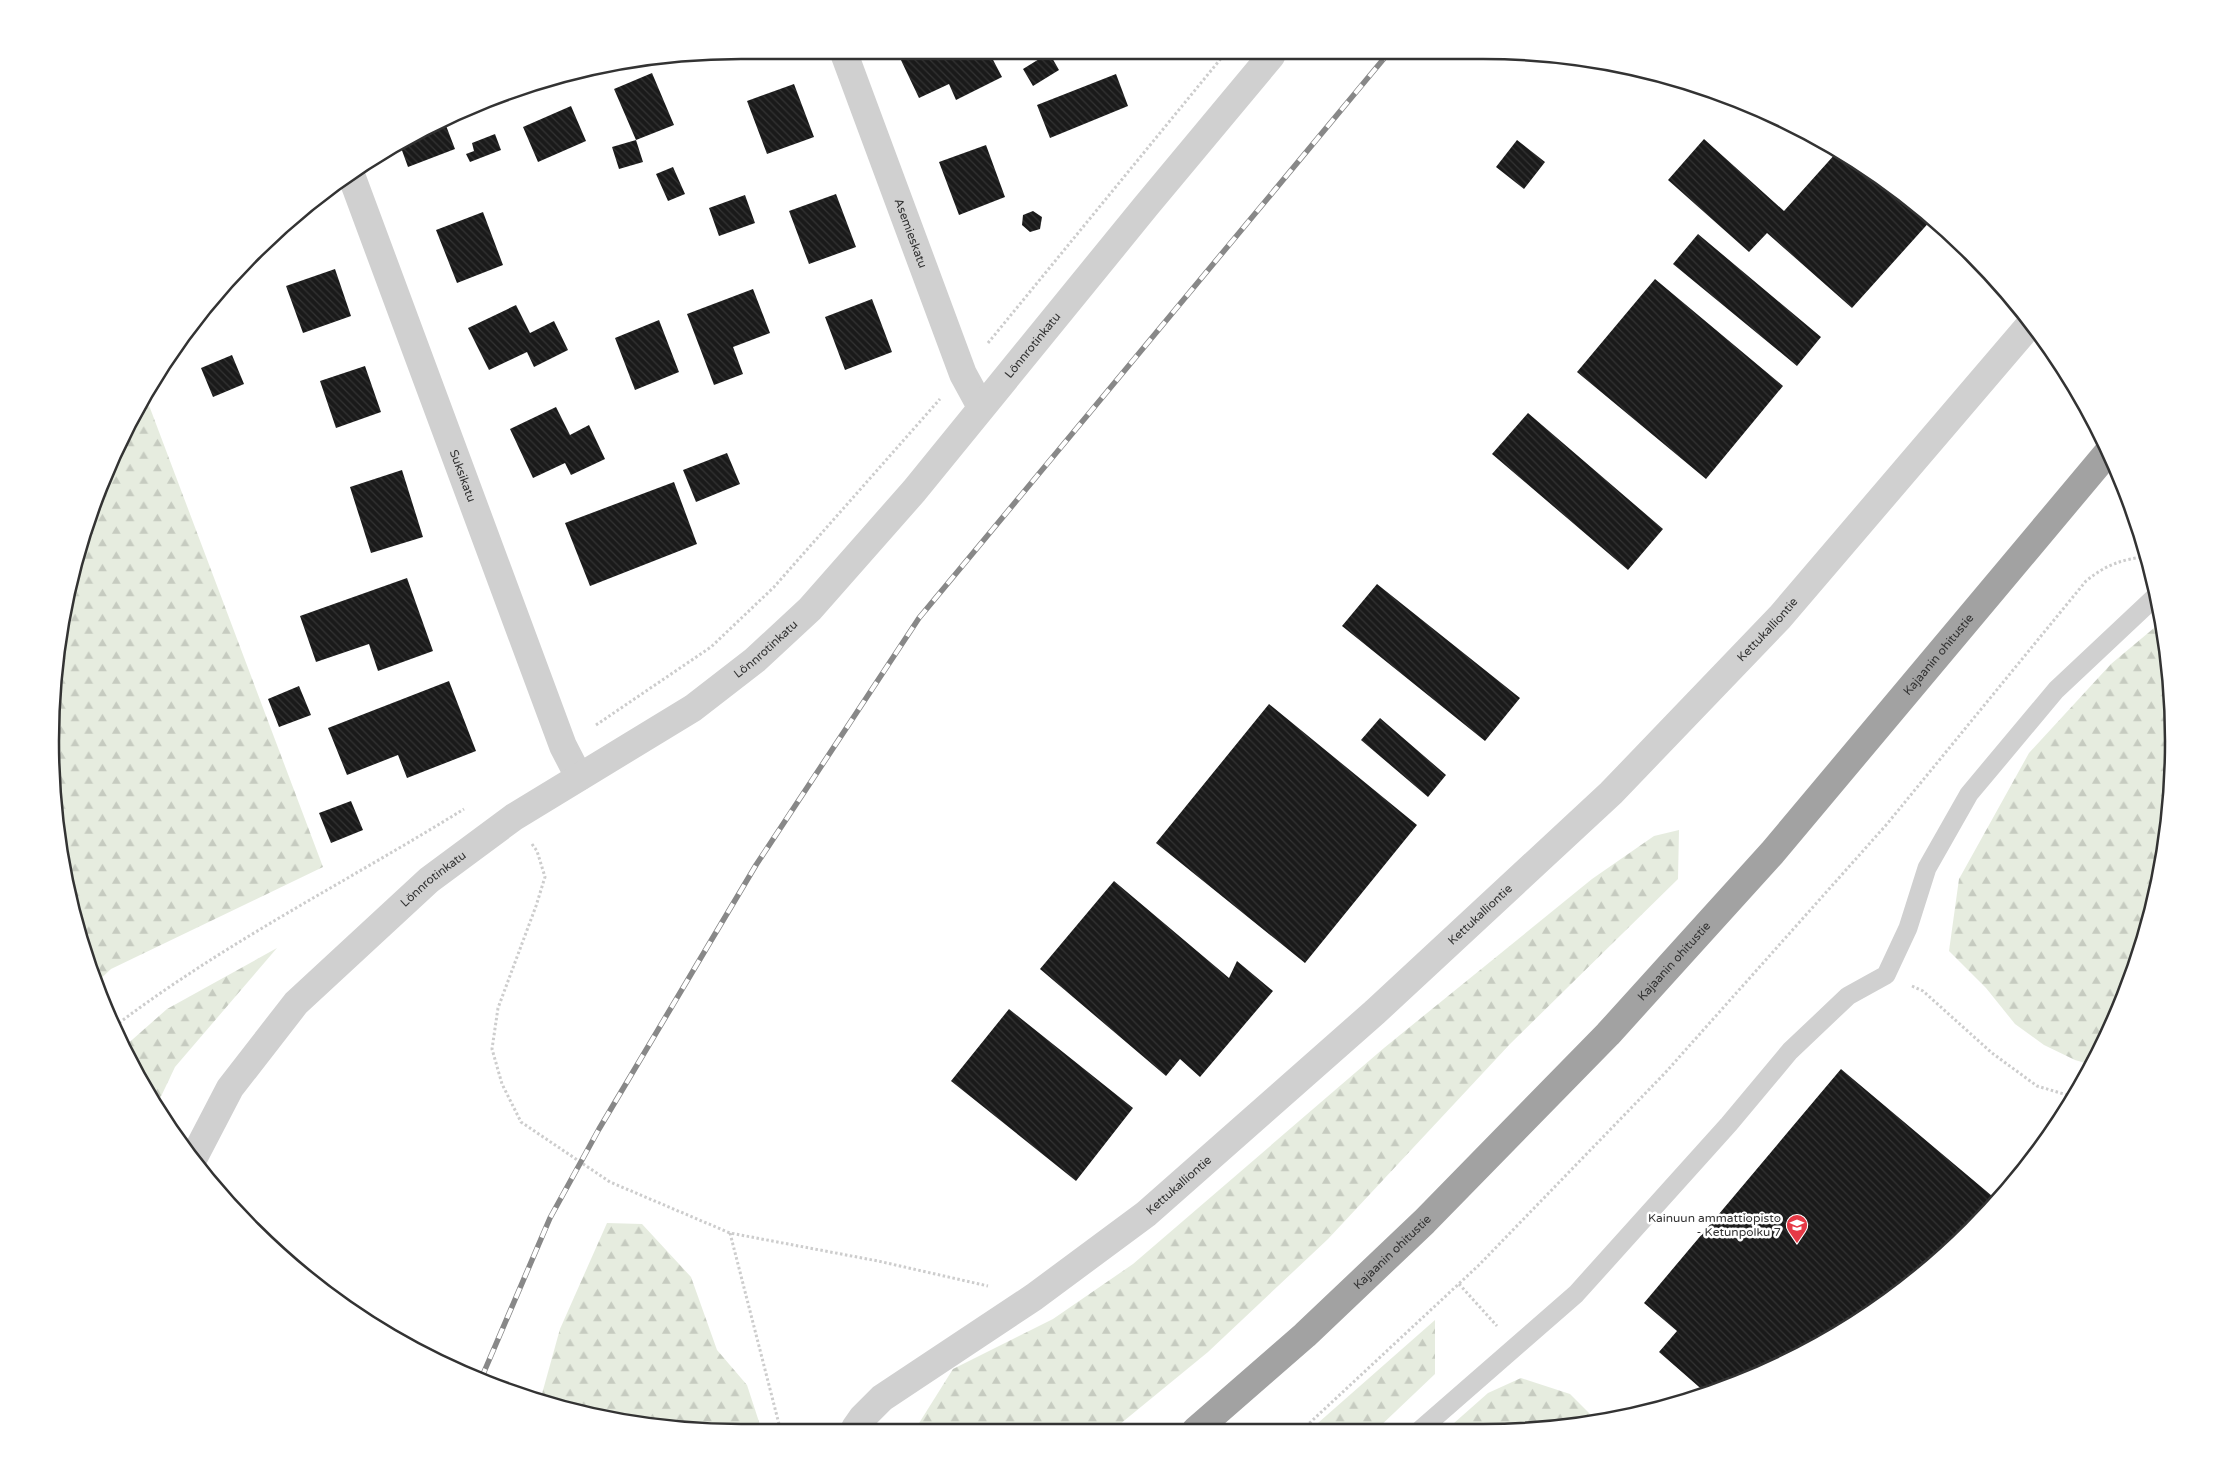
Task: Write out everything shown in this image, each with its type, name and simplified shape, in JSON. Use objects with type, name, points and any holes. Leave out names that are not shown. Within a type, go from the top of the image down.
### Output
[{"type":"highway","name":"Kajaanin ohitustie","points":[[1203,1424],[1305,1334],[1417,1229],[1608,1034],[1772,853],[2103,458]]},
{"type":"street","name":"Asemieskatu","points":[[846,59],[963,374],[981,407]]},
{"type":"street","name":"Lönnrotinkatu","points":[[197,1152],[230,1088],[296,1003],[429,880],[514,817],[693,708],[755,660],[810,608],[914,491],[1269,59]]},
{"type":"street","name":"Suksikatu","points":[[353,180],[563,746],[579,777]]},
{"type":"street","name":"Kettukalliontie","points":[[858,1424],[882,1398],[1034,1297],[1146,1214],[1375,1012],[1610,793],[1780,617],[2026,329]]},
{"type":"lane","points":[[1427,1424],[1576,1294],[1728,1124],[1790,1051],[1848,996],[1886,975],[1908,928],[1927,868],[1969,794],[2056,690],[2150,601]]},
{"type":"path","points":[[563,746],[711,647],[774,587],[963,374],[1222,59]]},
{"type":"path","points":[[1308,1424],[1479,1265],[1665,1073],[1887,824],[2086,581],[2103,568],[2121,560],[2140,557]]},
{"type":"path","points":[[120,1022],[154,997],[254,934],[472,805]]},
{"type":"path","points":[[537,851],[544,877],[536,906],[498,1008],[492,1049],[502,1084],[521,1122],[610,1182],[730,1234],[878,1261],[1034,1297]]},
{"type":"path","points":[[1886,975],[1923,991],[1992,1053],[2037,1086],[2067,1095]]},
{"type":"path","points":[[730,1234],[779,1424]]},
{"type":"path","points":[[1458,1284],[1516,1347]]},
{"type":"green space","points":[[148,403],[323,867],[111,969],[101,978],[82,918],[72,875],[60,786],[60,697],[72,608],[82,565],[95,522],[111,480]]},
{"type":"green space","points":[[2155,627],[2164,697],[2164,786],[2152,875],[2142,918],[2129,961],[2113,1003],[2085,1063],[2044,1045],[2015,1024],[1986,988],[1949,951],[1959,879],[2029,753],[2111,664]]},
{"type":"green space","points":[[1679,830],[1678,879],[1510,1044],[1328,1239],[1208,1352],[1120,1424],[919,1424],[953,1369],[1053,1319],[1133,1264],[1384,1048],[1592,879],[1654,836]]},
{"type":"green space","points":[[277,948],[175,1067],[160,1099],[129,1043],[167,1009]]},
{"type":"green space","points":[[607,1223],[642,1224],[691,1277],[717,1350],[747,1385],[760,1424],[697,1423],[652,1418],[608,1411],[542,1394],[560,1329]]},
{"type":"green space","points":[[1435,1320],[1435,1374],[1382,1424],[1317,1424]]},
{"type":"green space","points":[[1521,1378],[1570,1394],[1591,1415],[1527,1423],[1453,1424],[1488,1393]]},
{"type":"building","points":[[900,59],[993,59],[1002,77],[956,100],[949,84],[919,98]]},
{"type":"building","points":[[1039,59],[1053,59],[1059,70],[1033,86],[1023,69]]},
{"type":"building","points":[[652,73],[674,125],[636,140],[614,89]]},
{"type":"building","points":[[1116,74],[1128,106],[1050,138],[1037,105]]},
{"type":"building","points":[[794,84],[814,137],[767,154],[747,101]]},
{"type":"building","points":[[571,106],[586,141],[538,162],[523,127]]},
{"type":"building","points":[[446,126],[455,149],[408,167],[402,149]]},
{"type":"building","points":[[495,134],[501,150],[470,162],[466,154],[474,151],[472,143]]},
{"type":"building","points":[[1704,139],[1784,211],[1833,156],[1862,174],[1928,224],[1852,308],[1767,233],[1749,252],[1668,180]]},
{"type":"building","points":[[636,140],[643,162],[619,169],[612,147]]},
{"type":"building","points":[[1517,140],[1545,162],[1524,189],[1496,167]]},
{"type":"building","points":[[986,145],[1005,197],[959,215],[939,162]]},
{"type":"building","points":[[673,167],[685,194],[668,201],[656,174]]},
{"type":"building","points":[[836,194],[856,247],[809,264],[789,211]]},
{"type":"building","points":[[745,195],[755,223],[719,236],[709,208]]},
{"type":"building","points":[[1033,211],[1042,217],[1040,229],[1030,232],[1022,225],[1023,215]]},
{"type":"building","points":[[483,212],[503,265],[457,283],[436,230]]},
{"type":"building","points":[[1698,234],[1821,337],[1797,366],[1673,264]]},
{"type":"building","points":[[335,269],[351,316],[303,333],[286,286]]},
{"type":"building","points":[[1655,279],[1783,386],[1706,479],[1577,372]]},
{"type":"building","points":[[753,289],[770,333],[733,347],[743,374],[714,385],[687,314]]},
{"type":"building","points":[[872,299],[892,352],[845,370],[825,317]]},
{"type":"building","points":[[516,305],[530,333],[554,321],[568,350],[534,367],[527,352],[489,370],[468,328]]},
{"type":"building","points":[[659,320],[679,372],[635,390],[615,338]]},
{"type":"building","points":[[232,355],[244,384],[213,397],[201,368]]},
{"type":"building","points":[[365,366],[381,412],[336,428],[320,381]]},
{"type":"building","points":[[556,407],[570,435],[589,425],[605,459],[571,475],[565,463],[533,478],[510,429]]},
{"type":"building","points":[[1528,413],[1663,529],[1628,570],[1492,454]]},
{"type":"building","points":[[727,453],[740,484],[696,502],[683,470]]},
{"type":"building","points":[[402,470],[423,537],[371,553],[350,487]]},
{"type":"building","points":[[674,482],[697,544],[590,586],[565,523]]},
{"type":"building","points":[[407,578],[433,651],[378,671],[369,644],[316,662],[300,616]]},
{"type":"building","points":[[1377,584],[1520,698],[1485,741],[1342,626]]},
{"type":"building","points":[[449,681],[476,751],[407,778],[398,755],[347,775],[328,728]]},
{"type":"building","points":[[299,686],[311,715],[279,727],[268,699]]},
{"type":"building","points":[[1269,704],[1417,825],[1305,963],[1156,843]]},
{"type":"building","points":[[1380,718],[1446,775],[1428,797],[1361,740]]},
{"type":"building","points":[[351,801],[363,830],[331,843],[319,813]]},
{"type":"building","points":[[1114,881],[1229,978],[1237,961],[1273,991],[1200,1077],[1180,1059],[1166,1076],[1040,969]]},
{"type":"building","points":[[1009,1009],[1133,1108],[1076,1181],[951,1081]]},
{"type":"building","points":[[1841,1069],[1992,1196],[1933,1255],[1862,1309],[1824,1333],[1784,1354],[1702,1388],[1659,1352],[1677,1331],[1644,1303]]},
{"type":"railway","points":[[483,1373],[550,1218],[599,1129],[756,865],[919,618],[1384,59]]},
{"type":"place","name":"Kainuun ammattiopisto - Ketunpolku 7","points":[[1797,1244]]}]
